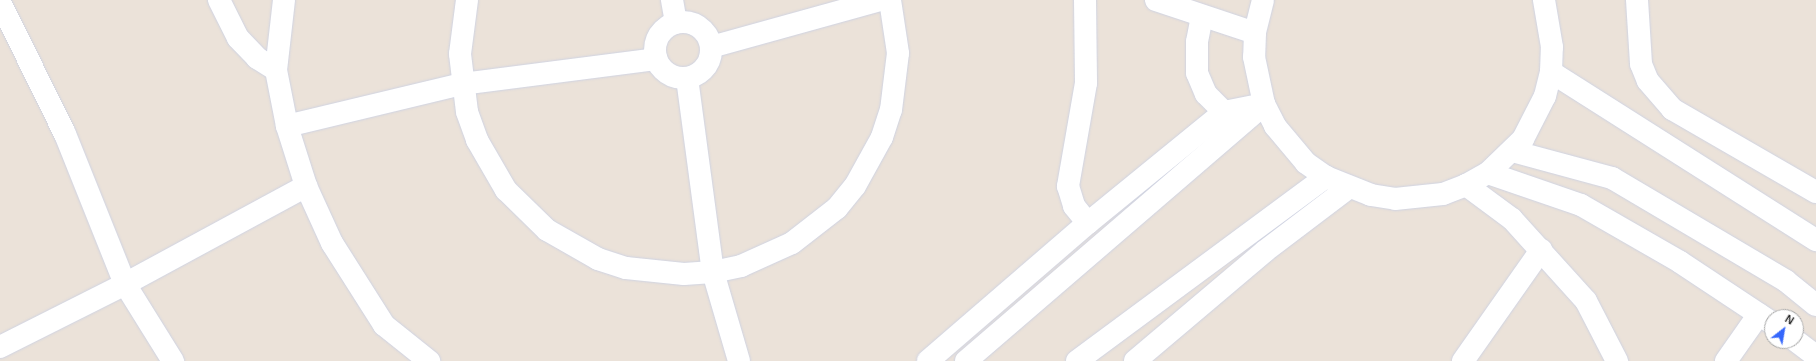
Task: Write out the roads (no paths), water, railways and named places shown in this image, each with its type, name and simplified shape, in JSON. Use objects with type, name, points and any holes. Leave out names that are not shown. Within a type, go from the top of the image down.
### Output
[{"type":"street","points":[[219,0],[238,38],[257,58],[276,70]]},
{"type":"street","points":[[284,0],[276,70],[288,126],[306,186],[332,243],[384,325],[428,361]]},
{"type":"street","points":[[467,0],[460,54],[462,84],[470,119],[490,166],[526,212],[547,230],[598,259],[626,268],[655,273],[713,272],[747,264],[792,243],[837,208],[855,186],[882,136],[892,103],[898,53],[890,0]]},
{"type":"street","points":[[672,0],[676,23]]},
{"type":"street","points":[[711,47],[880,0]]},
{"type":"street","points":[[1085,0],[1086,83],[1068,186],[1074,206],[1088,223]]},
{"type":"street","points":[[1156,0],[1255,33]]},
{"type":"street","points":[[1263,0],[1255,33],[1255,63],[1264,104],[1289,146],[1306,163],[1326,177],[1348,188],[1395,199],[1444,194],[1466,185],[1488,173],[1512,151],[1536,119],[1545,96],[1551,72],[1552,47],[1544,0]]},
{"type":"street","points":[[1637,0],[1641,64],[1648,81],[1672,109],[1816,192]]},
{"type":"street","points":[[0,2],[65,134],[125,284],[173,361]]},
{"type":"street","points":[[1202,16],[1197,42],[1197,73],[1206,94],[1224,112]]},
{"type":"street","points":[[685,22],[701,29],[708,37],[711,47],[705,67],[687,78],[668,74],[656,59],[657,40],[661,32],[676,23],[685,22]]},
{"type":"street","points":[[288,126],[462,84],[656,59]]},
{"type":"street","points":[[1551,72],[1816,240]]},
{"type":"street","points":[[687,78],[713,272],[739,361]]},
{"type":"street","points":[[928,361],[1088,223],[1224,112],[1264,104]]},
{"type":"street","points":[[966,361],[1264,104]]},
{"type":"street","points":[[1512,151],[1612,178],[1786,281],[1816,305]]},
{"type":"street","points":[[1488,173],[1581,205],[1680,262],[1764,317]]},
{"type":"street","points":[[1077,361],[1326,177]]},
{"type":"street","points":[[1466,185],[1512,220],[1542,250],[1586,301],[1617,361]]},
{"type":"street","points":[[0,347],[125,284],[306,186]]},
{"type":"street","points":[[1135,361],[1265,251],[1348,188]]},
{"type":"street","points":[[1463,361],[1542,250]]},
{"type":"street","points":[[1726,361],[1764,319]]},
{"type":"street","points":[[1804,347],[1816,356]]},
{"type":"street","points":[[0,351],[6,361]]}]
